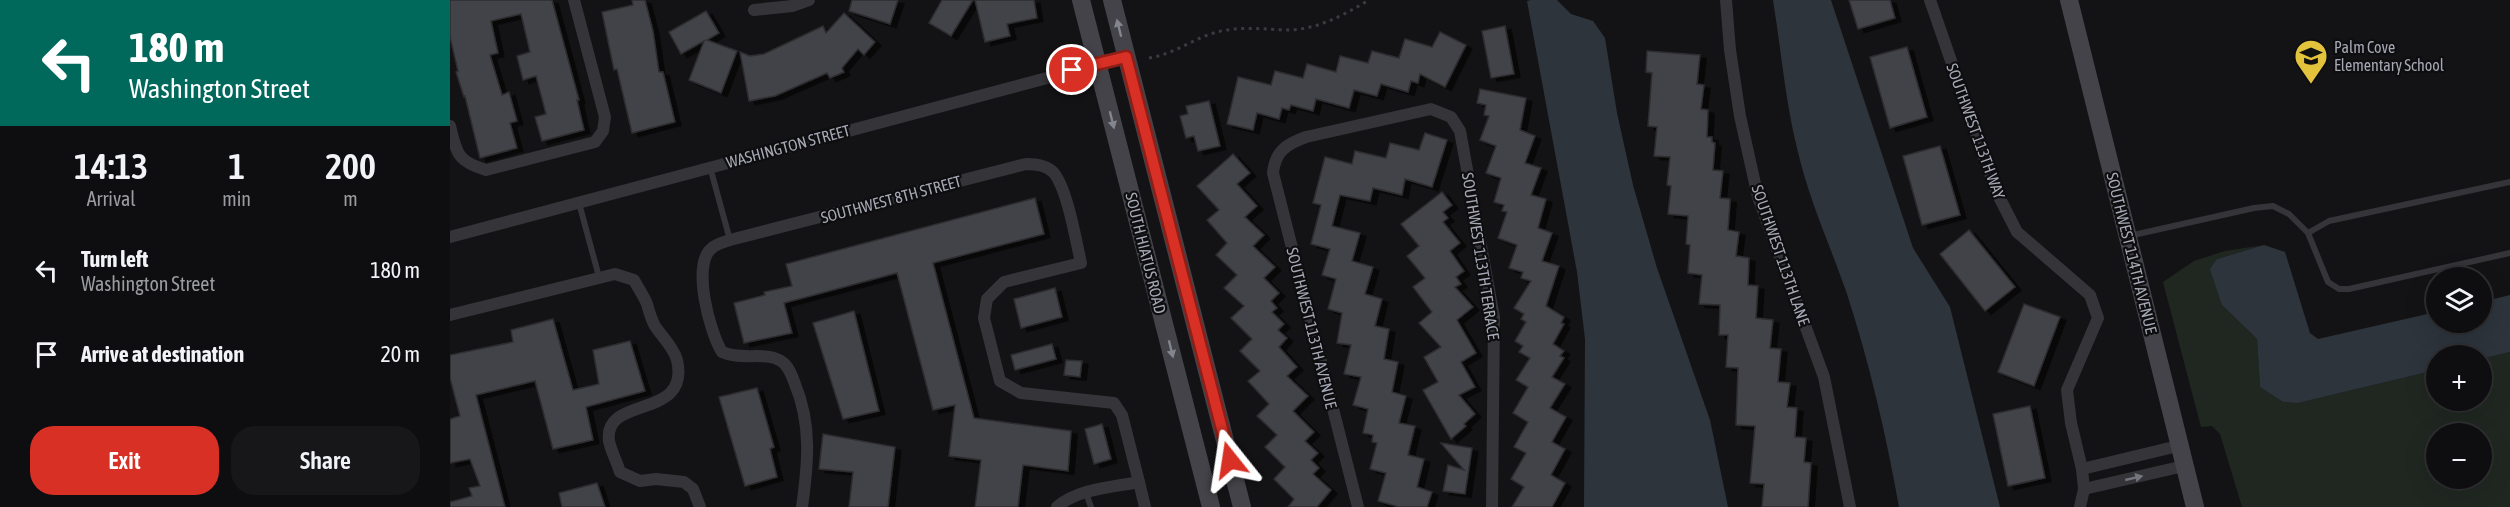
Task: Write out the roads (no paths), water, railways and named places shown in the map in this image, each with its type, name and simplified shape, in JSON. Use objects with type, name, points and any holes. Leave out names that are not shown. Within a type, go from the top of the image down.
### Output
[{"type":"main road","name":"SOUTH HIATUS ROAD","points":[[1081,0],[1212,507]]},
{"type":"main road","name":"SOUTH HIATUS ROAD","points":[[1112,0],[1242,507]]},
{"type":"main road","name":"SOUTHWEST 114TH AVENUE","points":[[2069,0],[2195,507]]},
{"type":"street","points":[[450,126],[458,157],[471,166],[486,170],[595,142],[603,131],[605,117],[574,0]]},
{"type":"street","points":[[754,10],[792,6],[809,0]]},
{"type":"street","name":"SOUTHWEST 113TH LANE","points":[[1726,0],[1730,50],[1740,116],[1758,197],[1824,377],[1850,507]]},
{"type":"street","name":"SOUTHWEST 113TH WAY","points":[[1930,0],[1996,191],[2017,232],[2090,295],[2098,318],[2067,390],[2071,423],[2082,469],[2084,489],[2080,507]]},
{"type":"street","name":"WASHINGTON STREET","points":[[450,237],[1126,57]]},
{"type":"street","name":"SOUTHWEST 113TH TERRACE","points":[[1280,150],[1306,137],[1431,109],[1451,117],[1460,131],[1494,317],[1492,507]]},
{"type":"street","name":"SOUTHWEST 113TH AVENUE","points":[[1280,150],[1274,161],[1273,173],[1358,507]]},
{"type":"street","name":"SOUTHWEST 8TH STREET","points":[[802,507],[808,432],[804,407],[788,367],[780,360],[729,355],[722,352],[714,335],[701,280],[705,258],[712,247],[730,240],[1026,164],[1040,165],[1052,171],[1061,185],[1081,263],[1004,282],[987,299],[984,318],[1000,381],[1021,393],[1114,403],[1122,415],[1139,482]]},
{"type":"street","points":[[450,315],[598,277],[615,274],[634,280],[654,325],[667,341],[677,360],[676,385],[668,396],[654,404],[626,412],[614,423],[609,441],[620,472],[640,481],[656,478],[684,482],[693,489],[700,507]]},
{"type":"street","points":[[2082,469],[2178,446]]},
{"type":"street","points":[[2084,489],[2184,466]]},
{"type":"street","points":[[1057,507],[1064,501],[1086,493],[1139,482],[1145,507]]},
{"type":"lane","points":[[710,166],[730,240]]},
{"type":"lane","points":[[2307,233],[2329,221],[2510,182]]},
{"type":"lane","points":[[579,203],[598,277]]},
{"type":"lane","points":[[2128,236],[2254,208],[2273,206],[2289,214],[2307,233],[2328,282],[2339,289],[2349,289],[2510,253]]},
{"type":"lane","points":[[1086,493],[1091,507]]},
{"type":"place","name":"Palm Cove Elementary School","points":[[2311,85]]}]
